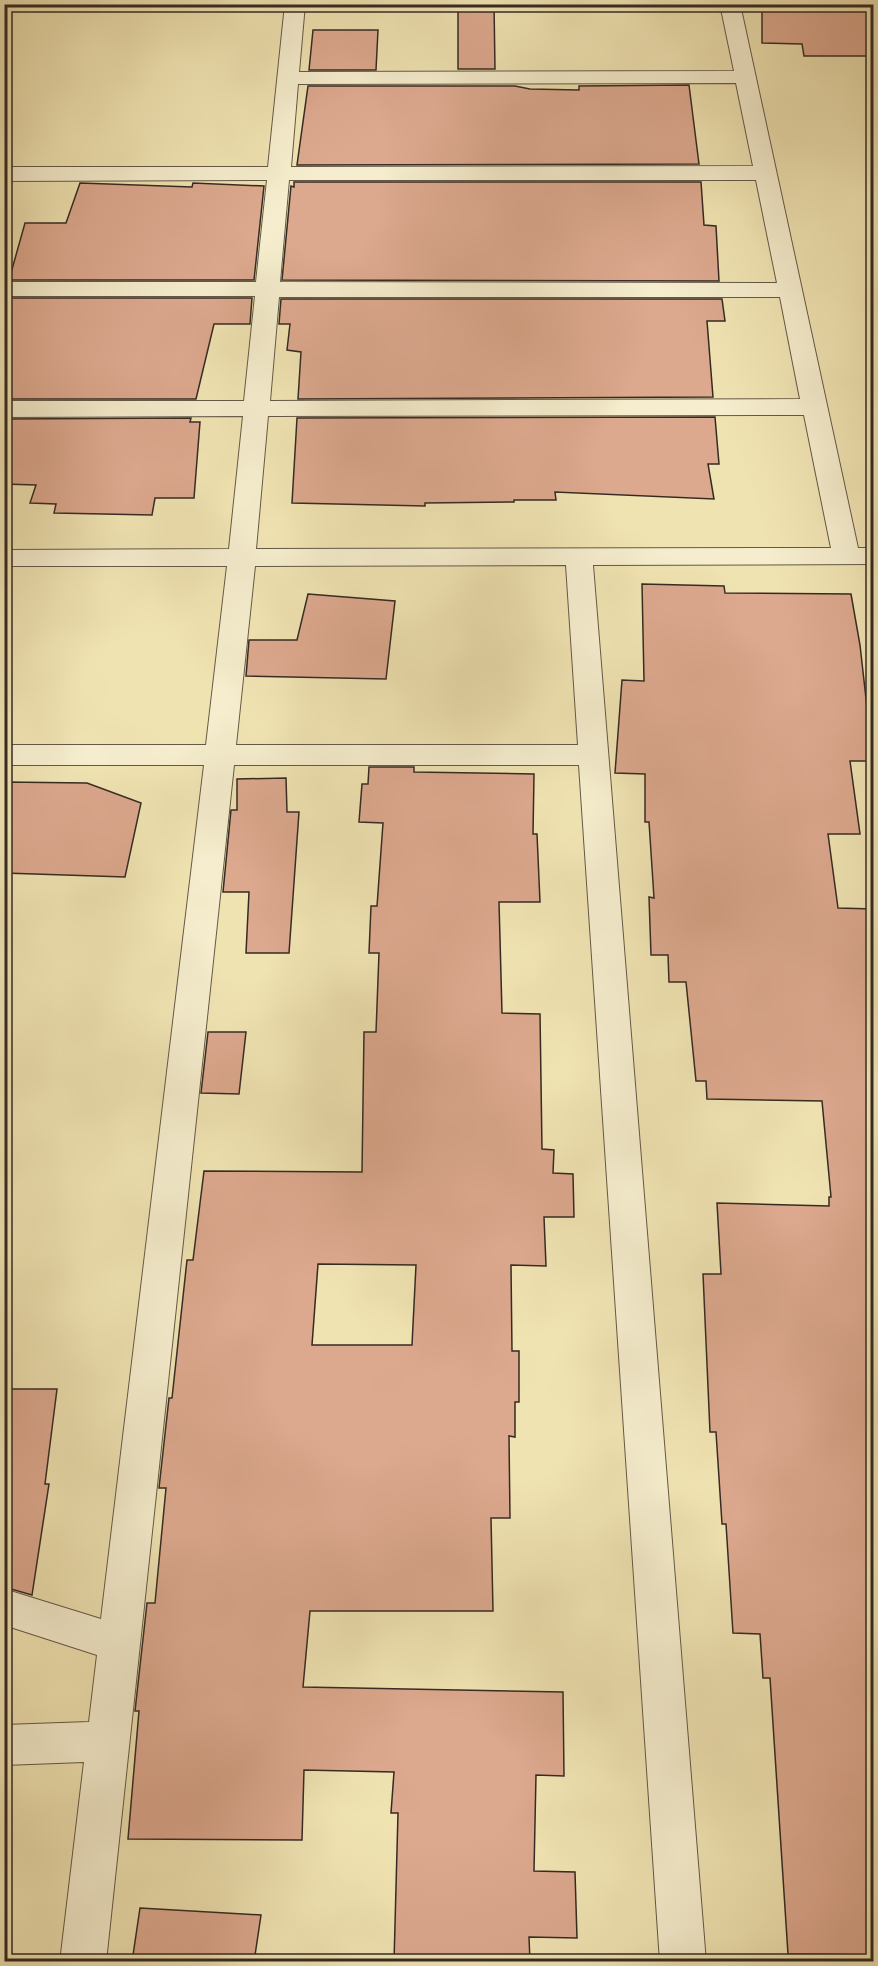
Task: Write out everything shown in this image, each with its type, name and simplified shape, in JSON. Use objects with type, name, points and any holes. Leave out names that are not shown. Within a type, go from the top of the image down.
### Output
[{"type":"street","points":[[83,1962],[242,558],[294,4]]},
{"type":"street","points":[[730,4],[846,556]]},
{"type":"street","points":[[288,78],[745,77]]},
{"type":"street","points":[[4,174],[765,173]]},
{"type":"street","points":[[4,289],[790,290]]},
{"type":"street","points":[[4,409],[814,407]]},
{"type":"street","points":[[4,558],[873,556]]},
{"type":"street","points":[[579,557],[683,1962]]},
{"type":"street","points":[[4,755],[594,755]]},
{"type":"street","points":[[4,1607],[119,1643]]},
{"type":"street","points":[[4,1745],[108,1741]]},
{"type":"building","points":[[458,4],[494,4],[495,69],[458,69]]},
{"type":"building","points":[[762,4],[873,4],[873,56],[804,56],[802,44],[762,43]]},
{"type":"building","points":[[313,30],[378,30],[376,70],[309,70]]},
{"type":"building","points":[[689,85],[699,164],[297,165],[308,86],[515,86],[530,89],[579,90],[579,86]]},
{"type":"building","points":[[294,182],[701,182],[704,225],[716,226],[719,281],[282,280],[291,186],[294,187]]},
{"type":"building","points":[[80,183],[192,187],[193,183],[264,186],[254,280],[9,280],[25,223],[66,223]]},
{"type":"building","points":[[4,298],[252,298],[250,324],[214,324],[196,399],[4,399]]},
{"type":"building","points":[[281,299],[722,299],[725,321],[707,321],[713,397],[298,399],[301,352],[287,350],[290,324],[279,324]]},
{"type":"building","points":[[715,417],[719,464],[708,464],[714,499],[555,492],[556,500],[425,503],[425,506],[292,503],[297,418]]},
{"type":"building","points":[[191,418],[190,422],[200,422],[194,498],[155,498],[152,515],[54,513],[56,504],[30,503],[36,485],[4,484],[4,419]]},
{"type":"building","points":[[642,584],[724,586],[725,593],[851,594],[860,645],[873,761],[850,761],[860,834],[828,834],[838,908],[873,909],[873,1955],[788,1954],[770,1678],[763,1678],[760,1634],[733,1633],[726,1524],[722,1524],[716,1432],[710,1432],[703,1274],[721,1274],[717,1203],[829,1206],[829,1197],[831,1197],[822,1101],[707,1099],[706,1081],[696,1081],[686,982],[669,982],[668,955],[651,955],[649,897],[654,898],[649,822],[645,822],[645,774],[615,773],[622,680],[644,681]]},
{"type":"building","points":[[308,594],[395,601],[386,679],[246,676],[249,640],[297,640]]},
{"type":"building","points":[[369,767],[414,767],[414,772],[534,774],[533,834],[537,834],[540,902],[499,902],[502,1013],[540,1014],[542,1149],[554,1150],[553,1173],[573,1174],[574,1217],[544,1217],[546,1266],[511,1265],[512,1351],[519,1351],[519,1402],[515,1402],[515,1437],[509,1436],[510,1518],[491,1518],[493,1611],[310,1611],[303,1687],[563,1692],[564,1776],[536,1775],[534,1871],[575,1872],[577,1938],[529,1937],[530,1962],[394,1962],[398,1813],[391,1813],[394,1772],[304,1770],[302,1840],[128,1839],[139,1711],[135,1711],[147,1603],[155,1603],[166,1488],[159,1488],[169,1398],[172,1398],[187,1260],[193,1260],[204,1171],[362,1172],[364,1032],[376,1032],[379,953],[369,953],[371,906],[377,906],[383,823],[359,822],[362,784],[368,784]],"holes":[[[318,1264],[416,1265],[412,1345],[312,1345]]]},
{"type":"building","points":[[286,778],[287,812],[299,812],[289,953],[246,953],[249,892],[223,892],[231,810],[237,810],[237,779]]},
{"type":"building","points":[[4,782],[87,783],[141,803],[125,877],[4,873]]},
{"type":"building","points":[[208,1032],[246,1032],[239,1094],[201,1093]]},
{"type":"building","points":[[9,1389],[57,1389],[45,1484],[49,1484],[32,1595],[4,1587],[4,1417]]},
{"type":"building","points":[[140,1908],[261,1915],[254,1962],[132,1962]]}]
